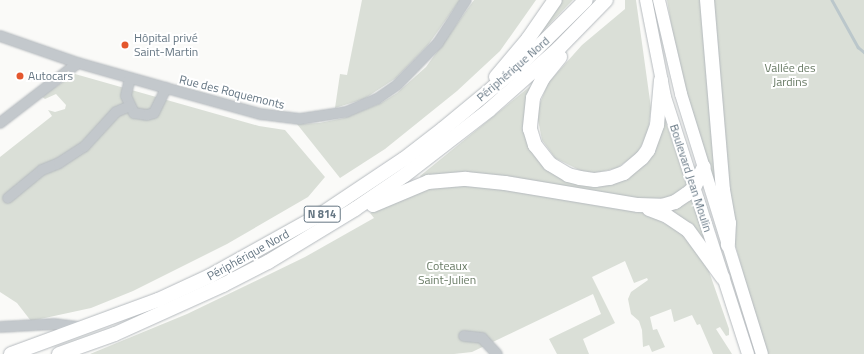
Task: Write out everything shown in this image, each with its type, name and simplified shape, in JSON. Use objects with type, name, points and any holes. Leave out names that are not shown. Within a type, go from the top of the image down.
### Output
[{"type":"highway","points":[[492,89],[497,74],[528,39],[555,0]]},
{"type":"highway","name":"Périphérique Nord","points":[[11,354],[87,328],[158,300],[210,276],[323,213],[404,159],[492,89],[586,0]]},
{"type":"highway","name":"Périphérique Nord","points":[[59,354],[115,334],[223,285],[268,262],[355,209],[449,142],[525,80],[606,0]]},
{"type":"highway","points":[[707,0],[723,190],[729,223],[728,245]]},
{"type":"highway","points":[[569,38],[564,53],[543,78],[533,98],[530,129],[535,145],[541,154],[556,169],[568,175],[603,180],[624,173],[642,158],[648,150],[657,125],[661,80]]},
{"type":"highway","points":[[355,209],[378,204],[416,186],[452,179],[505,183],[638,205],[669,205],[681,199],[694,188],[704,167]]},
{"type":"highway","points":[[638,205],[667,216],[688,230],[723,278]]},
{"type":"main road","name":"Boulevard Jean Moulin","points":[[646,0],[661,80],[694,188],[748,354]]},
{"type":"main road","name":"Boulevard Jean Moulin","points":[[659,0],[676,75],[762,354]]},
{"type":"street","name":"Rue des Roquemonts","points":[[0,36],[130,78],[260,114],[289,119],[346,112],[377,99],[403,80],[438,43],[466,0]]},
{"type":"street","points":[[0,123],[78,62]]},
{"type":"street","points":[[130,78],[126,91],[130,106],[134,113],[146,115],[154,113],[160,105],[166,88]]},
{"type":"street","points":[[8,198],[42,170],[59,163],[84,146],[116,112],[130,106]]},
{"type":"street","points":[[0,327],[54,324],[87,328]]},
{"type":"street","points":[[464,336],[479,337],[497,354]]},
{"type":"green space","points":[[362,0],[460,0],[428,45],[396,78],[364,99],[335,108],[340,74],[347,75]]},
{"type":"green space","points":[[474,0],[536,0],[500,51],[457,91],[385,149],[340,178],[297,124],[319,123],[344,118],[381,103],[397,93],[426,67]]},
{"type":"green space","points":[[560,0],[573,0],[534,40]]},
{"type":"green space","points":[[625,0],[636,0],[651,108],[648,133],[637,154],[617,168],[596,173],[581,171],[555,158],[542,140],[537,115],[540,103],[548,83],[582,45],[625,9]]},
{"type":"green space","points":[[667,0],[703,0],[717,192],[677,60]]},
{"type":"green space","name":"Vallée des Jardins","points":[[710,0],[864,0],[864,354],[766,354],[731,230]]},
{"type":"green space","points":[[75,74],[259,126],[285,130],[325,177],[308,197],[227,244],[133,291],[91,308],[31,321],[17,303],[0,292],[0,157],[52,116],[48,110],[55,112],[65,109],[66,105],[56,94],[45,99],[41,96]]},
{"type":"green space","points":[[533,84],[526,126],[561,178],[622,178],[663,114],[688,188],[668,201],[421,178],[420,176]]},
{"type":"green space","name":"Coteaux Saint-Julien","points":[[483,185],[641,211],[682,232],[704,257],[729,329],[729,335],[726,336],[720,327],[716,329],[732,354],[713,354],[700,324],[697,325],[692,315],[674,322],[671,309],[650,317],[653,330],[657,329],[665,347],[652,352],[649,345],[643,347],[642,330],[639,321],[631,314],[628,299],[631,292],[648,280],[647,278],[634,283],[625,261],[592,277],[615,323],[583,339],[589,354],[557,354],[549,339],[601,314],[593,294],[472,352],[454,354],[90,354],[187,314],[305,257],[374,218],[370,213],[403,196],[433,187]]},
{"type":"green space","points":[[691,197],[706,243],[669,215],[670,208]]},
{"type":"waterway","points":[[832,0],[858,47],[864,52]]},
{"type":"place","name":"Hôpital privé Saint-Martin","points":[[125,45]]},
{"type":"place","name":"Autocars","points":[[20,76]]}]
